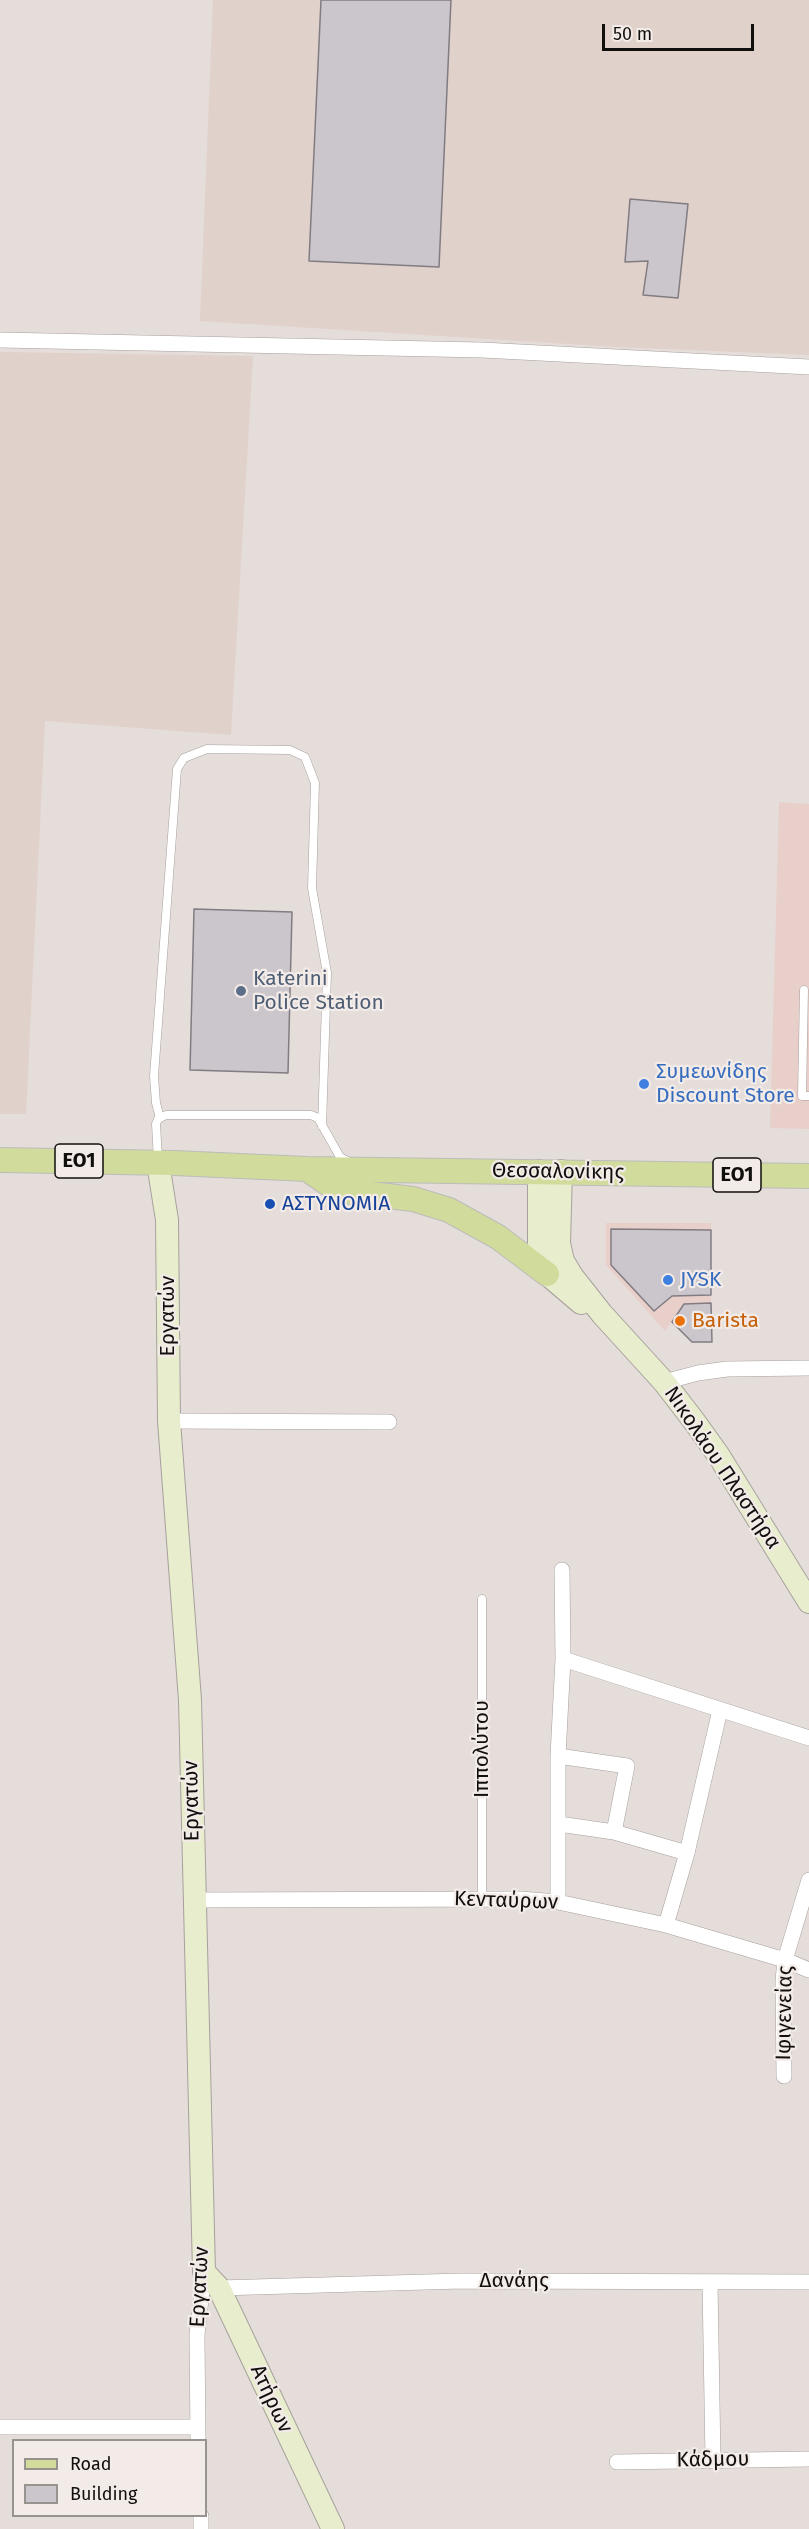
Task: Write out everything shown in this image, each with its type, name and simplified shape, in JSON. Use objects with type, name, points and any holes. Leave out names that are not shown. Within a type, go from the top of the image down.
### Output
[{"type":"main road","name":"ΕΟ1","points":[[0,1160],[307,1169]]},
{"type":"main road","name":"Θεσσαλονίκης","points":[[307,1169],[809,1176]]},
{"type":"main road","points":[[307,1169],[330,1185],[345,1191],[413,1199],[449,1210],[498,1237],[547,1274]]},
{"type":"street","points":[[0,340],[482,350],[809,367]]},
{"type":"street","name":"Εργατών","points":[[158,1163],[167,1220],[169,1421],[190,1700],[194,1900],[211,2280],[197,2335],[198,2434]]},
{"type":"street","points":[[547,1274],[539,1251],[550,1171]]},
{"type":"street","name":"Νικολάου Πλαστήρα","points":[[550,1171],[559,1243],[564,1261],[578,1285],[664,1382],[719,1456],[809,1602]]},
{"type":"street","name":"Νικολάου Πλαστήρα","points":[[547,1274],[626,1341]]},
{"type":"street","points":[[664,1382],[698,1373],[727,1370],[809,1368]]},
{"type":"street","points":[[169,1421],[389,1422]]},
{"type":"street","points":[[558,1902],[560,1824],[558,1756],[563,1659],[562,1570]]},
{"type":"street","points":[[563,1659],[809,1738]]},
{"type":"street","points":[[666,1925],[687,1853],[720,1710]]},
{"type":"street","points":[[558,1756],[627,1766],[614,1832]]},
{"type":"street","points":[[560,1824],[614,1832],[687,1853]]},
{"type":"street","name":"Ιφιγενείας","points":[[784,2076],[783,1981],[785,1960],[809,1880]]},
{"type":"street","name":"Κενταύρων","points":[[194,1900],[482,1899],[558,1902],[666,1925],[785,1960],[809,1970]]},
{"type":"street","name":"Δανάης","points":[[211,2280],[809,2282]]},
{"type":"street","name":"Ατήρων","points":[[211,2280],[333,2529]]},
{"type":"street","points":[[710,2283],[713,2460]]},
{"type":"street","points":[[0,2427],[198,2434]]},
{"type":"street","name":"Κάδμου","points":[[617,2462],[809,2459]]},
{"type":"lane","points":[[158,1163],[155,1128],[160,1118],[156,1103],[154,1076],[177,769],[184,758],[207,749],[290,750],[305,757],[313,774],[315,783],[312,888],[327,973],[322,1126]]},
{"type":"lane","points":[[804,990],[806,1063],[802,1096],[809,1096]]},
{"type":"lane","points":[[160,1118],[173,1114],[311,1115],[318,1118],[340,1157],[363,1170]]},
{"type":"lane","name":"Ιππολύτου","points":[[482,1599],[482,1899]]},
{"type":"shaded area","points":[[213,0],[809,0],[809,355],[616,347],[200,321]]},
{"type":"shaded area","points":[[0,352],[253,356],[231,735],[45,721],[26,1114],[0,1114]]},
{"type":"shaded area","points":[[779,802],[809,804],[809,1129],[770,1128]]},
{"type":"shaded area","name":"JYSK","points":[[606,1223],[711,1223],[711,1303],[684,1304],[665,1331],[606,1265]]},
{"type":"building","points":[[321,0],[451,0],[439,267],[309,261]]},
{"type":"building","points":[[630,199],[688,204],[678,298],[643,295],[648,261],[625,262]]},
{"type":"building","name":"Katerini Police Station","points":[[194,909],[292,912],[288,1073],[190,1070]]},
{"type":"building","name":"JYSK","points":[[611,1229],[711,1230],[711,1295],[672,1296],[654,1311],[611,1265]]},
{"type":"building","points":[[711,1303],[712,1342],[692,1342],[672,1322],[684,1304]]},
{"type":"place","name":"Katerini Police Station","points":[[241,991]]},
{"type":"place","name":"Συμεωνίδης Discount Store","points":[[644,1084]]},
{"type":"place","name":"ΑΣΤΥΝΟΜΙΑ","points":[[270,1204]]},
{"type":"place","name":"JYSK","points":[[668,1280]]},
{"type":"place","name":"Barista","points":[[680,1321]]}]
